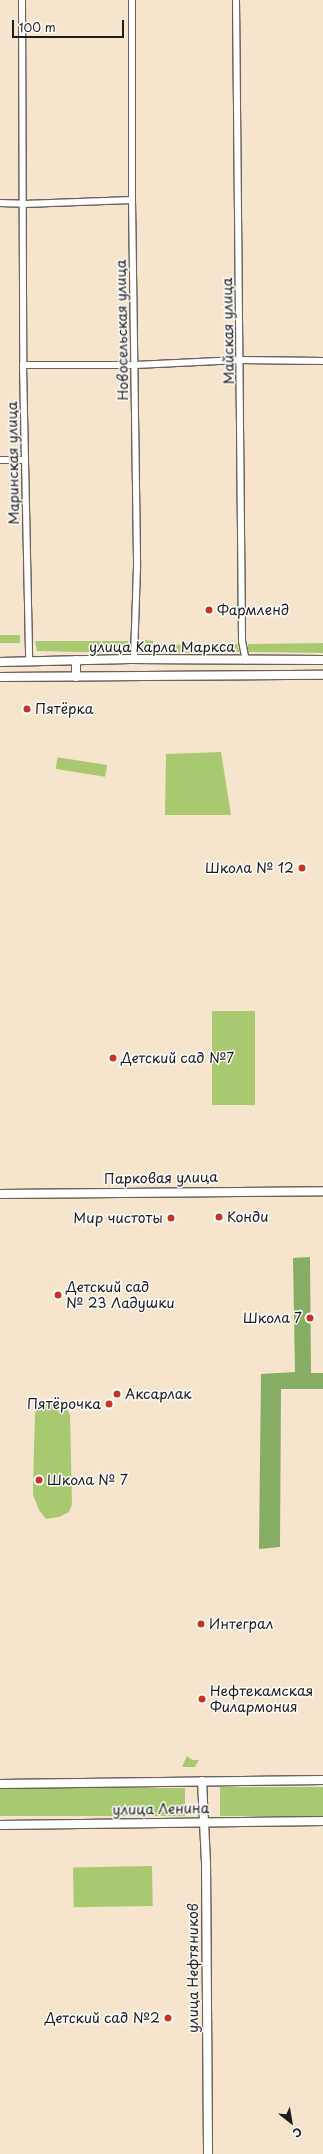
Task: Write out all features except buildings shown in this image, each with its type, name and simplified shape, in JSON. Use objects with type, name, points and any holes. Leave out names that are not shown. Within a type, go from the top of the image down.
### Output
[{"type":"main road","name":"улица Карла Маркса","points":[[0,662],[76,660],[323,660]]},
{"type":"main road","points":[[76,660],[76,677]]},
{"type":"main road","name":"улица Карла Маркса","points":[[0,677],[323,676]]},
{"type":"main road","name":"Парковая улица","points":[[0,1194],[172,1191],[323,1191]]},
{"type":"main road","name":"улица Ленина","points":[[0,1784],[323,1780]]},
{"type":"main road","name":"улица Нефтяников","points":[[202,1781],[205,1822],[208,2154]]},
{"type":"main road","name":"улица Ленина","points":[[0,1825],[323,1821]]},
{"type":"street","name":"Маринская улица","points":[[22,0],[24,204],[23,365],[29,662]]},
{"type":"street","name":"Новосельская улица","points":[[132,0],[132,200],[137,567],[134,660]]},
{"type":"street","name":"Майская улица","points":[[236,0],[242,641],[246,661]]},
{"type":"street","points":[[0,202],[24,204],[132,200]]},
{"type":"street","points":[[23,365],[135,365],[240,360],[323,361]]},
{"type":"street","points":[[0,460],[25,460]]},
{"type":"green space","points":[[0,635],[20,635],[20,643],[0,643]]},
{"type":"green space","points":[[144,640],[153,641],[153,645],[237,644],[239,652],[141,653],[141,646]]},
{"type":"green space","points":[[35,641],[128,641],[129,653],[37,651]]},
{"type":"green space","points":[[323,643],[323,653],[248,652],[248,644]]},
{"type":"green space","points":[[221,752],[231,815],[165,815],[166,754]]},
{"type":"green space","points":[[58,757],[107,765],[105,777],[56,769]]},
{"type":"green space","points":[[212,1011],[255,1011],[255,1105],[212,1105]]},
{"type":"green space","points":[[310,1257],[311,1373],[323,1373],[323,1389],[281,1389],[280,1547],[259,1549],[261,1374],[295,1372],[293,1258]]},
{"type":"green space","points":[[48,1401],[66,1406],[70,1415],[72,1504],[69,1512],[59,1517],[46,1519],[39,1510],[33,1495],[35,1415],[37,1405]]},
{"type":"green space","points":[[187,1756],[192,1760],[199,1760],[195,1767],[182,1767]]},
{"type":"green space","points":[[220,1787],[323,1787],[323,1816],[220,1816]]},
{"type":"green space","points":[[0,1788],[185,1788],[185,1816],[0,1816]]},
{"type":"green space","points":[[152,1866],[153,1906],[74,1907],[73,1867]]},
{"type":"place","name":"Фармленд","points":[[209,610]]},
{"type":"place","name":"Пятёрка","points":[[27,709]]},
{"type":"place","name":"Школа № 12","points":[[302,868]]},
{"type":"place","name":"Детский сад №7","points":[[113,1058]]},
{"type":"place","name":"Конди","points":[[219,1217]]},
{"type":"place","name":"Мир чистоты","points":[[171,1218]]},
{"type":"place","name":"Детский сад № 23 Ладушки","points":[[58,1295]]},
{"type":"place","name":"Школа 7","points":[[310,1318]]},
{"type":"place","name":"Аксарлак","points":[[117,1394]]},
{"type":"place","name":"Пятёрочка","points":[[109,1404]]},
{"type":"place","name":"Школа № 7","points":[[39,1480]]},
{"type":"place","name":"Интеграл","points":[[201,1624]]},
{"type":"place","name":"Нефтекамская Филармония","points":[[202,1699]]},
{"type":"place","name":"Детский сад №2","points":[[168,2018]]}]
